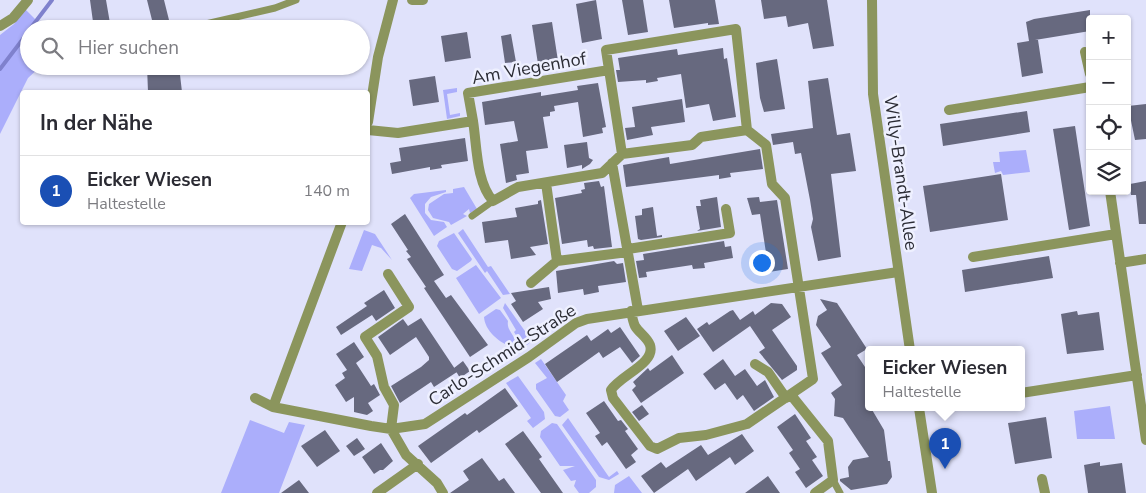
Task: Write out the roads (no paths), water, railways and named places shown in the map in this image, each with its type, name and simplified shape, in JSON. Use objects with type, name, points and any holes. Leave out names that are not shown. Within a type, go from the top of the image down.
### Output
[{"type":"street","points":[[0,26],[13,18],[28,0]]},
{"type":"street","points":[[370,109],[378,57],[393,0]]},
{"type":"street","points":[[412,0],[423,0]]},
{"type":"street","name":"Willy-Brandt-Allee","points":[[872,0],[873,94],[909,346]]},
{"type":"street","name":"Am Viegenhof","points":[[622,154],[606,50],[736,29],[747,130]]},
{"type":"street","points":[[1085,52],[1087,60]]},
{"type":"street","name":"Am Viegenhof","points":[[473,121],[468,93],[609,70]]},
{"type":"street","points":[[949,110],[1086,88]]},
{"type":"street","points":[[370,130],[398,133],[473,121],[482,182],[486,193],[493,202],[518,187],[602,174],[612,163],[622,154],[692,144],[701,137],[747,130],[766,145],[772,184],[785,198],[813,379],[746,424],[706,435],[679,438],[657,449],[650,446],[613,398],[611,390],[616,382],[648,359],[652,352],[649,342],[634,325],[628,251],[612,163]]},
{"type":"street","points":[[546,183],[557,261]]},
{"type":"street","points":[[1111,195],[1146,440]]},
{"type":"street","points":[[531,284],[557,261],[730,233],[726,209]]},
{"type":"street","points":[[274,407],[341,225]]},
{"type":"street","points":[[974,256],[1116,234]]},
{"type":"street","points":[[1120,263],[1146,259]]},
{"type":"street","name":"Carlo-Schmid-Straße","points":[[255,398],[274,407],[391,429],[424,424],[529,357],[576,323],[597,316],[898,272]]},
{"type":"street","points":[[388,274],[409,307],[365,337],[377,356],[384,387],[394,405],[391,429],[406,455],[418,464],[443,493]]},
{"type":"street","points":[[755,364],[768,372],[828,441],[833,480],[815,493]]},
{"type":"street","points":[[1025,392],[1136,375]]},
{"type":"street","points":[[919,411],[932,493]]},
{"type":"street","points":[[377,493],[418,464]]},
{"type":"street","points":[[1042,479],[1044,493]]},
{"type":"lane","points":[[223,20],[275,8],[296,0]]},
{"type":"lane","points":[[472,216],[493,202]]},
{"type":"lane","points":[[833,480],[840,493]]},
{"type":"waterway","points":[[37,20],[52,0]]},
{"type":"waterway","points":[[0,69],[20,43]]},
{"type":"place","name":"Eicker Wiesen","points":[[945,469]]}]
